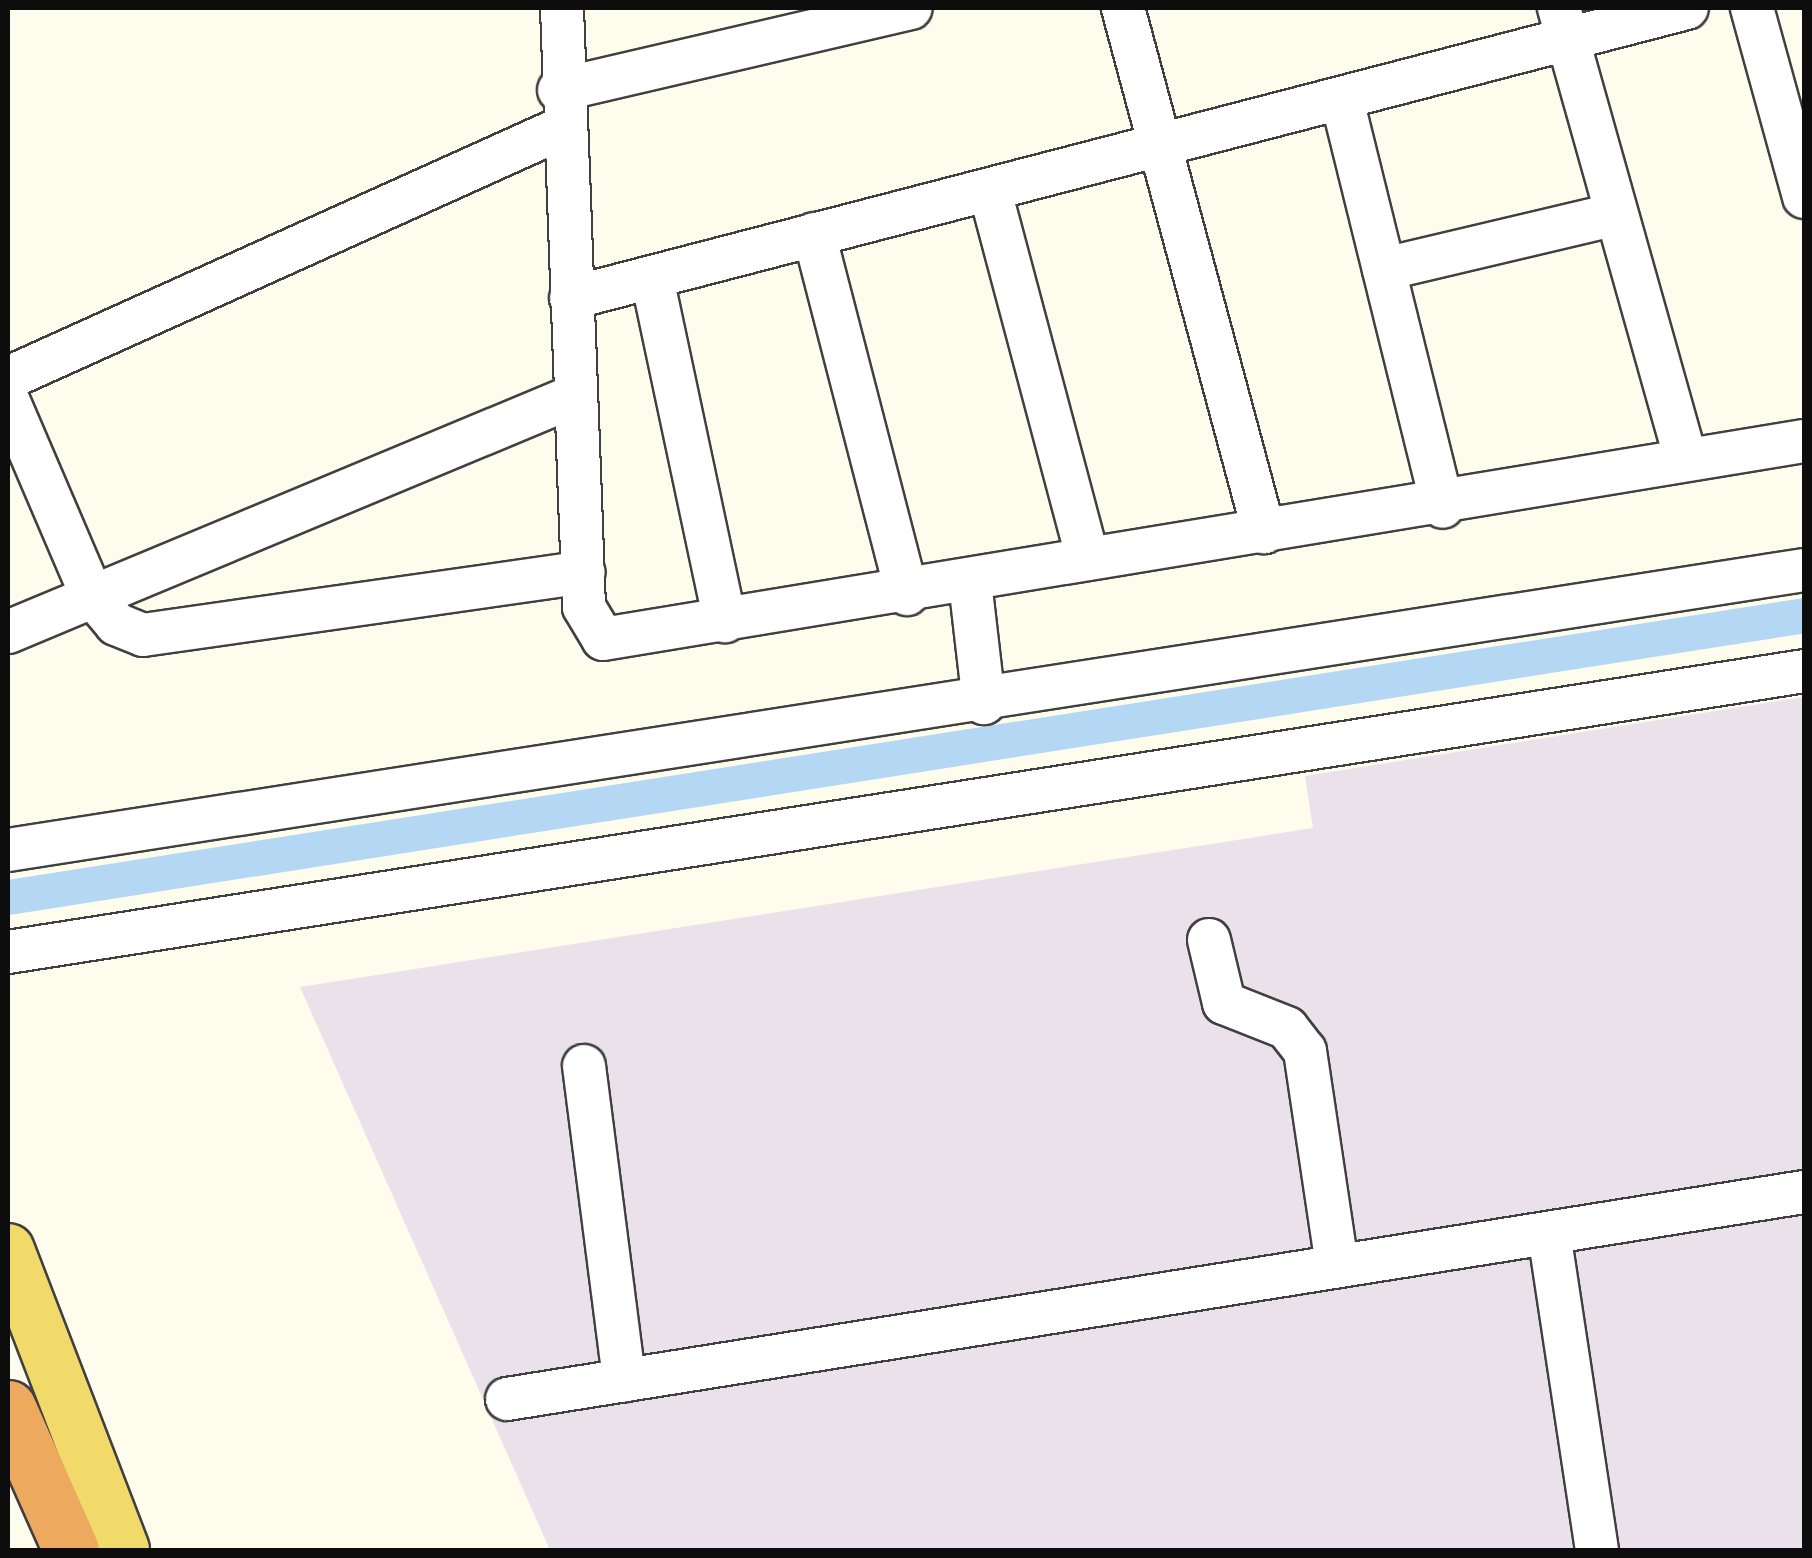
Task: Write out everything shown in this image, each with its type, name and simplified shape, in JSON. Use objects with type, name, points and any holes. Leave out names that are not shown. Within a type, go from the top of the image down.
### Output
[{"type":"highway","points":[[8,1408],[72,1550]]},
{"type":"main road","points":[[8,1250],[123,1550]]},
{"type":"street","points":[[562,8],[560,109],[584,572],[588,623],[602,639],[907,594],[1087,556],[1443,507],[1685,457],[1804,441]]},
{"type":"street","points":[[8,378],[560,109],[911,8]]},
{"type":"street","points":[[1123,8],[1264,532]]},
{"type":"street","points":[[571,298],[814,234],[991,195],[1161,145],[1342,100],[1563,22],[1687,8]]},
{"type":"street","points":[[1752,8],[1804,196]]},
{"type":"street","points":[[1563,22],[1612,216],[1685,457]]},
{"type":"street","points":[[1342,100],[1443,507]]},
{"type":"street","points":[[991,195],[1087,556]]},
{"type":"street","points":[[1384,269],[1612,216]]},
{"type":"street","points":[[814,234],[907,594]]},
{"type":"street","points":[[652,278],[725,621]]},
{"type":"street","points":[[8,632],[91,594],[574,396]]},
{"type":"street","points":[[8,400],[91,594],[116,624],[143,635],[192,635],[584,572]]},
{"type":"street","points":[[8,850],[984,704],[1804,570]]},
{"type":"street","points":[[970,582],[984,704]]},
{"type":"street","points":[[8,952],[1804,671]]},
{"type":"street","points":[[1209,940],[1224,1003],[1287,1028],[1306,1051],[1337,1266]]},
{"type":"street","points":[[584,1066],[624,1380]]},
{"type":"street","points":[[507,1399],[1804,1192]]},
{"type":"street","points":[[1549,1232],[1588,1549]]},
{"type":"shaded area","points":[[1804,697],[1804,1550],[550,1550],[300,987],[1313,828],[1305,776]]},
{"type":"waterway","points":[[8,897],[1804,615]]}]
